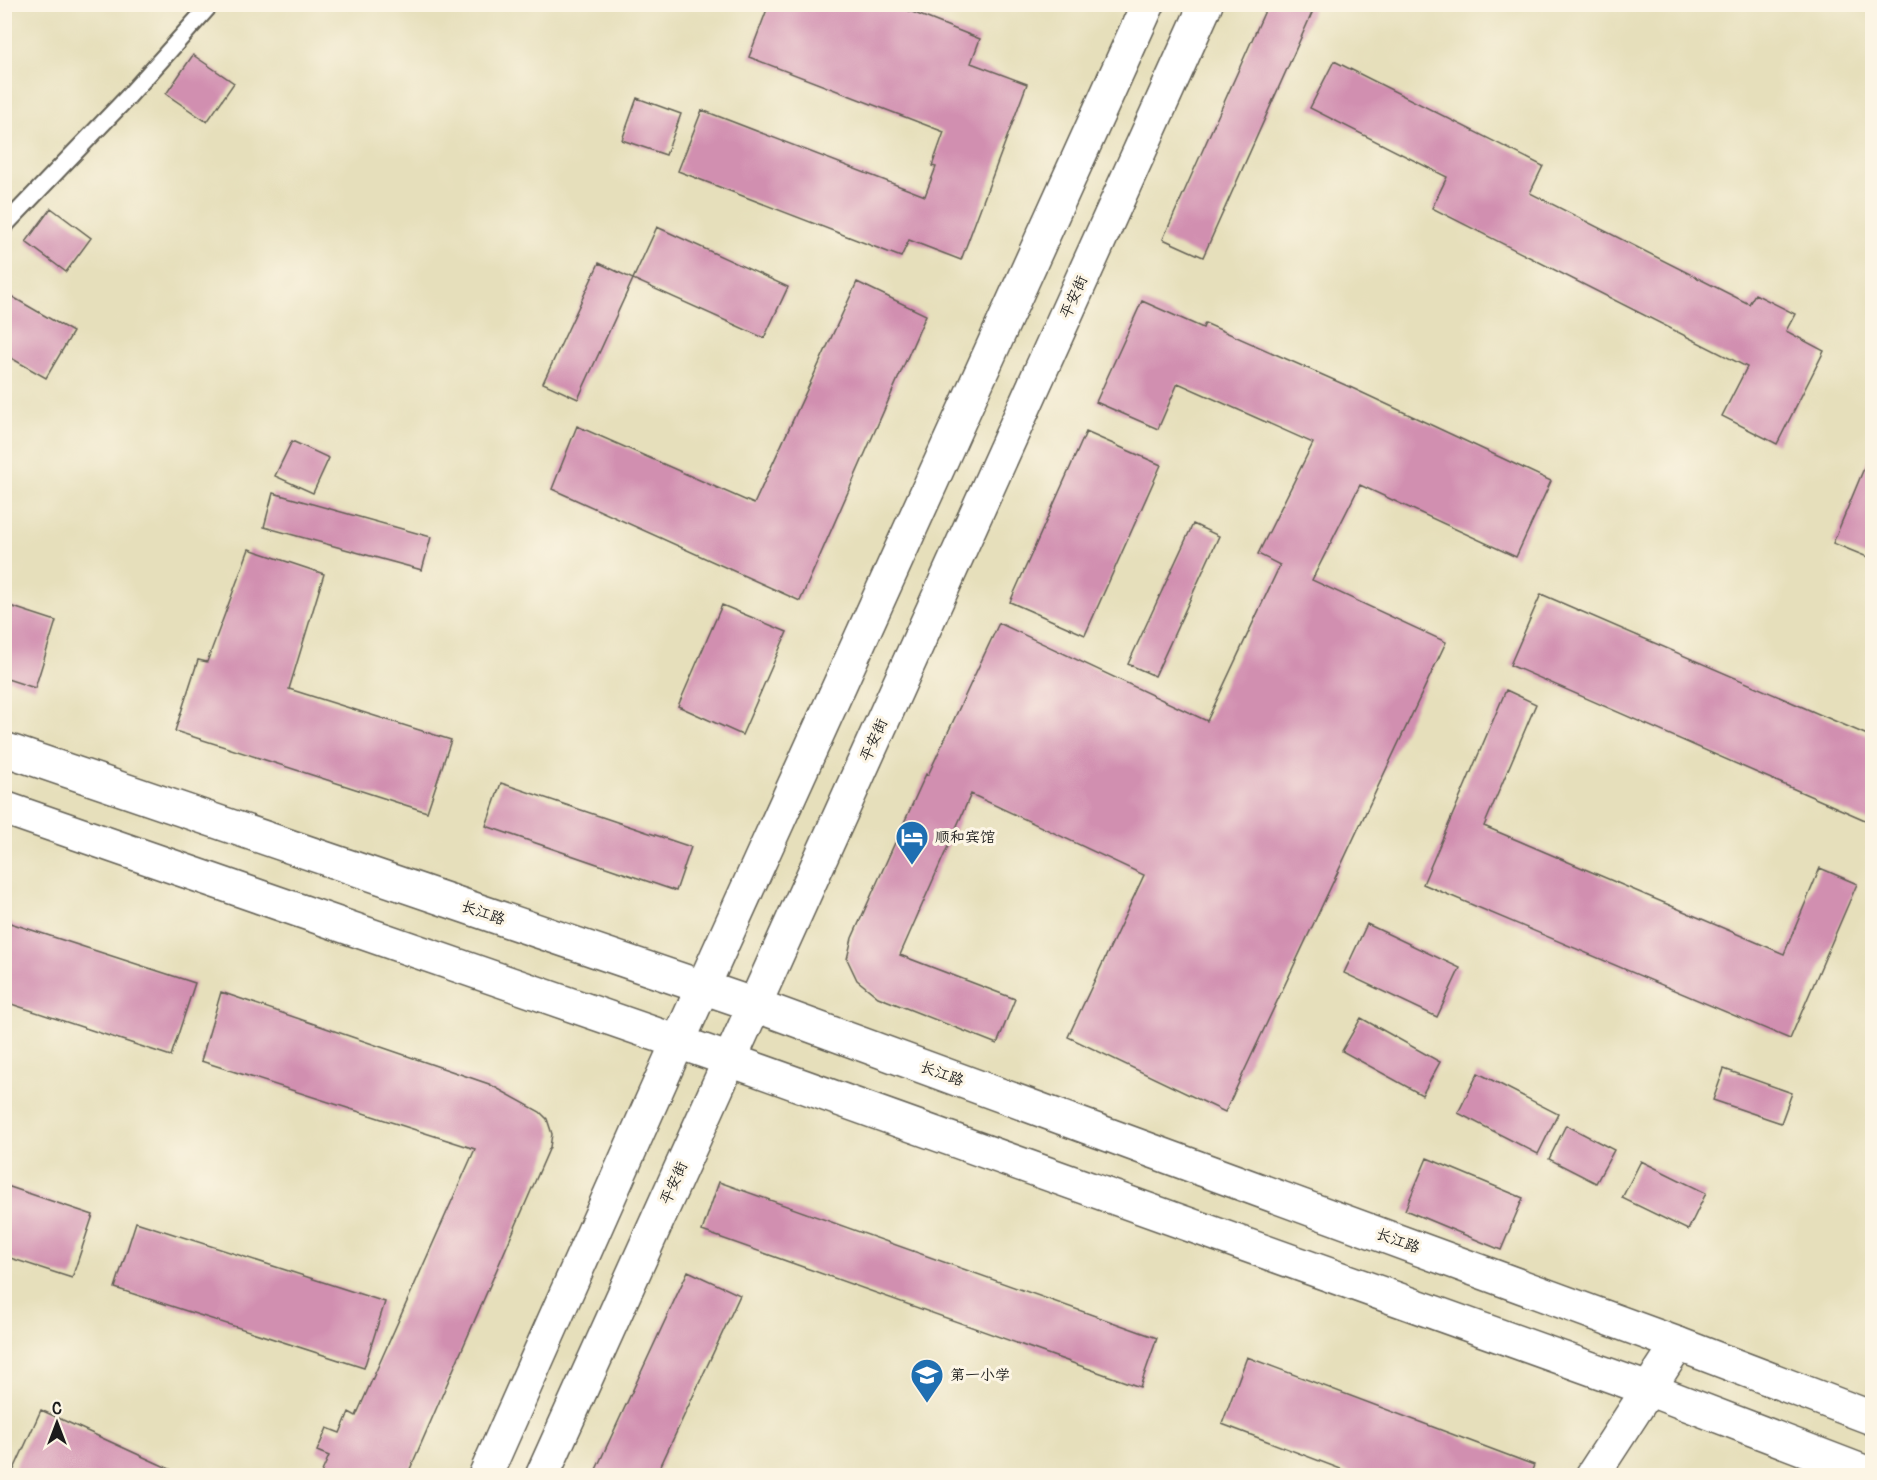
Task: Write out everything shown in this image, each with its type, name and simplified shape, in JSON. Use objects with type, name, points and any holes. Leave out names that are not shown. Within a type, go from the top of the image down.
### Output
[{"type":"main road","points":[[485,1476],[678,1042],[1148,4]]},
{"type":"main road","name":"平安街","points":[[542,1476],[1206,4]]},
{"type":"main road","name":"长江路","points":[[4,749],[755,1005],[1678,1344],[1872,1418]]},
{"type":"main road","points":[[4,808],[730,1060],[1648,1389],[1872,1474]]},
{"type":"main road","points":[[1592,1476],[1678,1344]]},
{"type":"lane","points":[[4,226],[126,99],[211,4]]},
{"type":"building","points":[[769,4],[892,4],[980,39],[971,63],[1027,84],[961,260],[909,240],[901,257],[678,171],[702,110],[925,196],[936,167],[932,166],[944,132],[749,57]]},
{"type":"building","points":[[1268,4],[1316,4],[1203,257],[1163,239]]},
{"type":"building","points":[[193,55],[234,83],[207,122],[166,94]]},
{"type":"building","points":[[1334,61],[1543,166],[1530,193],[1749,304],[1755,294],[1795,314],[1786,331],[1824,351],[1777,444],[1722,416],[1747,367],[1432,208],[1447,177],[1310,108]]},
{"type":"building","points":[[637,98],[681,114],[666,155],[622,140]]},
{"type":"building","points":[[51,208],[91,238],[66,272],[26,242]]},
{"type":"building","points":[[657,227],[788,287],[764,338],[633,279]]},
{"type":"building","points":[[599,263],[633,279],[578,399],[543,383]]},
{"type":"building","points":[[857,282],[926,315],[800,601],[552,489],[577,426],[754,504]]},
{"type":"building","points":[[4,292],[73,332],[46,378],[4,354]]},
{"type":"building","points":[[1142,301],[1203,328],[1205,323],[1352,388],[1551,481],[1516,557],[1360,485],[1312,580],[1446,642],[1225,1112],[1068,1037],[1144,875],[971,794],[900,955],[1015,999],[997,1044],[878,997],[857,980],[847,959],[852,938],[926,774],[928,775],[999,623],[1207,721],[1280,565],[1258,554],[1313,443],[1178,383],[1158,429],[1096,402]]},
{"type":"building","points":[[1086,432],[1161,465],[1085,635],[1010,602]]},
{"type":"building","points":[[292,441],[329,458],[313,493],[275,476]]},
{"type":"building","points":[[1872,449],[1872,559],[1833,543]]},
{"type":"building","points":[[273,493],[431,537],[422,570],[264,527]]},
{"type":"building","points":[[1193,524],[1219,536],[1155,676],[1128,664]]},
{"type":"building","points":[[249,549],[324,574],[289,689],[451,740],[427,812],[175,731],[198,660],[207,662]]},
{"type":"building","points":[[1541,594],[1872,737],[1872,823],[1510,665]]},
{"type":"building","points":[[4,604],[56,621],[35,688],[4,678]]},
{"type":"building","points":[[722,605],[787,632],[742,735],[678,706]]},
{"type":"building","points":[[1506,690],[1536,704],[1484,826],[1784,954],[1820,868],[1857,884],[1790,1039],[1423,884]]},
{"type":"building","points":[[501,783],[691,847],[676,891],[486,826]]},
{"type":"building","points":[[7,922],[195,983],[171,1056],[5,1002],[5,928]]},
{"type":"building","points":[[1367,924],[1460,968],[1437,1017],[1344,973]]},
{"type":"building","points":[[221,992],[489,1084],[540,1112],[547,1119],[552,1134],[550,1147],[407,1476],[320,1476],[329,1456],[317,1451],[327,1428],[340,1433],[349,1412],[356,1416],[475,1149],[201,1061]]},
{"type":"building","points":[[1361,1018],[1440,1062],[1422,1095],[1342,1051]]},
{"type":"building","points":[[1724,1069],[1792,1093],[1781,1123],[1713,1100]]},
{"type":"building","points":[[1478,1073],[1558,1114],[1538,1154],[1458,1113]]},
{"type":"building","points":[[1566,1125],[1614,1150],[1596,1183],[1549,1159]]},
{"type":"building","points":[[1427,1158],[1523,1198],[1501,1250],[1405,1210]]},
{"type":"building","points":[[1641,1161],[1706,1193],[1688,1230],[1622,1198]]},
{"type":"building","points":[[719,1182],[1157,1338],[1140,1387],[702,1231]]},
{"type":"building","points":[[4,1185],[93,1215],[72,1278],[4,1256]]},
{"type":"building","points":[[136,1222],[385,1302],[364,1368],[115,1288]]},
{"type":"building","points":[[688,1271],[740,1295],[656,1476],[593,1476]]},
{"type":"building","points":[[1247,1357],[1534,1465],[1530,1476],[1359,1476],[1222,1424]]},
{"type":"building","points":[[41,1410],[185,1476],[11,1476]]},
{"type":"place","name":"顺和宾馆","points":[[912,866]]},
{"type":"place","name":"第一小学","points":[[927,1404]]}]
